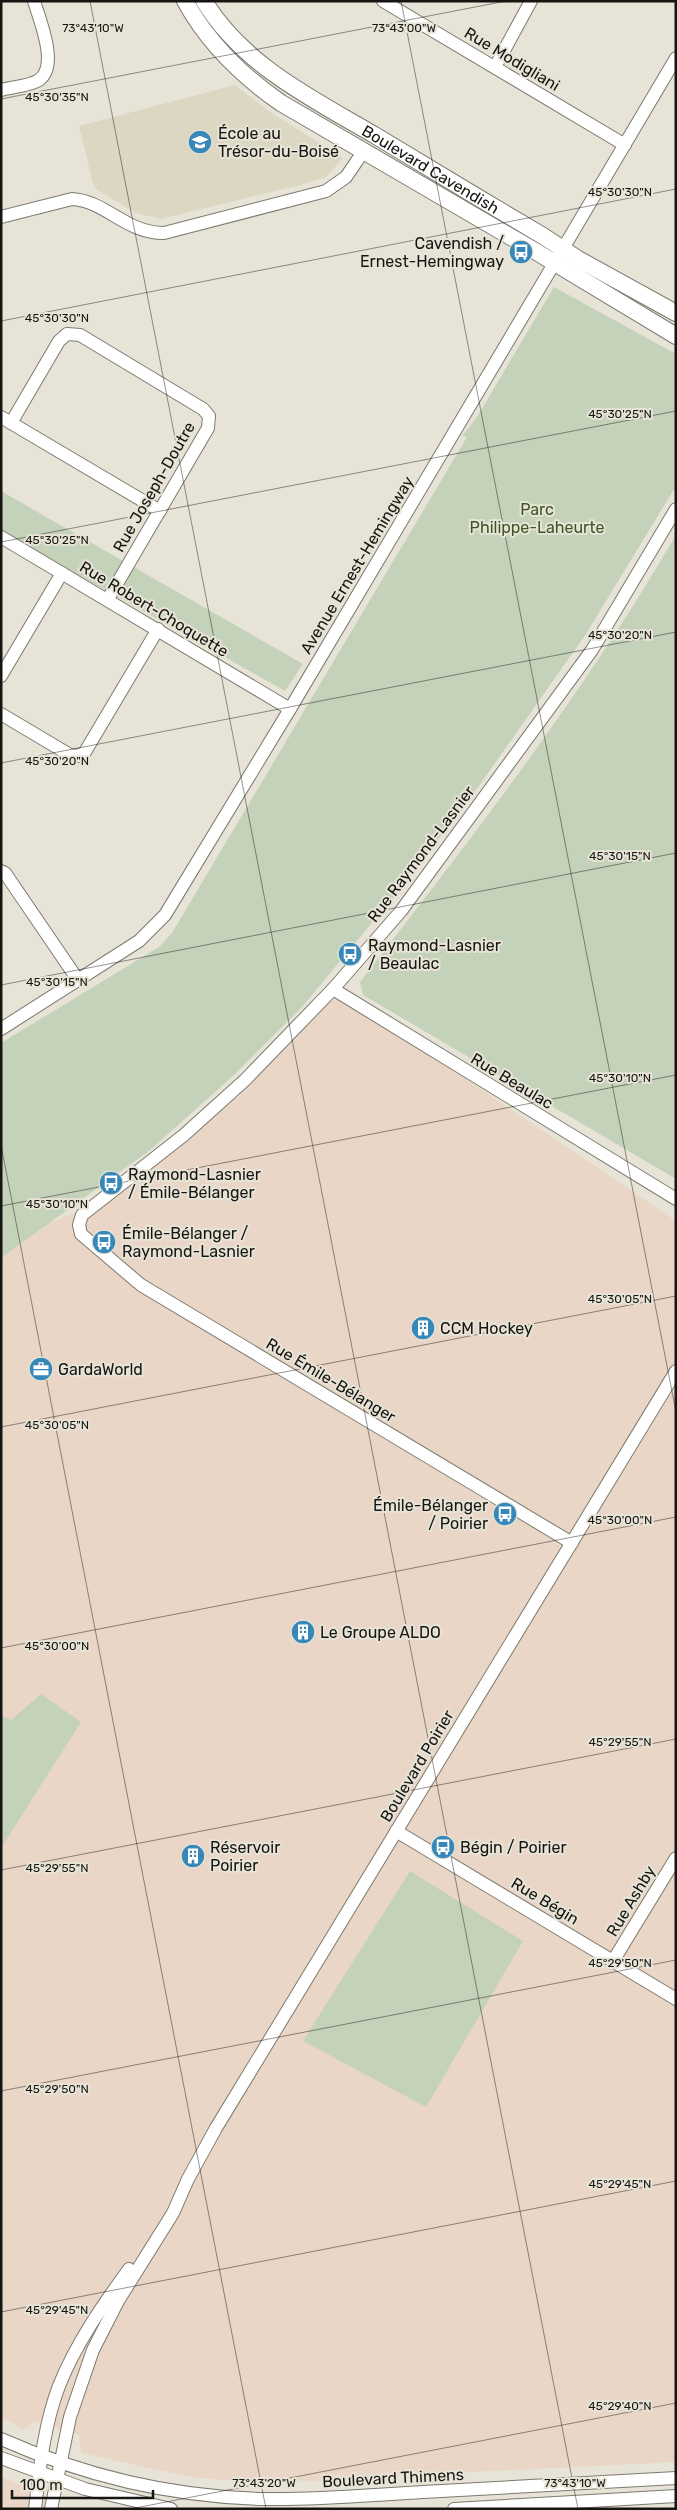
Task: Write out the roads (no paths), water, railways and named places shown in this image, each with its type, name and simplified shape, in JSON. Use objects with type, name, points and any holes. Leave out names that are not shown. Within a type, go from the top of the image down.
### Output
[{"type":"main road","name":"Boulevard Cavendish","points":[[185,1],[209,37],[245,76],[281,103],[363,152],[559,256],[676,313]]},
{"type":"main road","name":"Boulevard Cavendish","points":[[204,1],[231,38],[270,72],[559,256],[676,336]]},
{"type":"street","points":[[1,90],[38,81],[47,73],[50,62],[34,1]]},
{"type":"street","name":"Rue Modigliani","points":[[383,1],[625,145]]},
{"type":"street","points":[[494,67],[531,1]]},
{"type":"street","name":"Avenue Ernest-Hemingway","points":[[1,1029],[139,941],[164,915],[290,709],[676,58]]},
{"type":"street","points":[[1,217],[72,199],[84,200],[134,228],[149,233],[164,233],[326,190],[346,176],[363,152]]},
{"type":"street","name":"Rue Joseph-Doutre","points":[[6,420],[58,341],[67,334],[80,335],[203,409],[208,416],[208,428],[108,599]]},
{"type":"street","points":[[6,420],[160,511]]},
{"type":"street","name":"Rue Raymond-Lasnier","points":[[81,1234],[79,1225],[82,1215],[190,1129],[245,1080],[333,989],[401,911],[592,650],[676,510]]},
{"type":"street","name":"Rue Robert-Choquette","points":[[1,538],[158,628],[290,709]]},
{"type":"street","points":[[1,676],[62,573]]},
{"type":"street","points":[[1,714],[70,755],[78,756],[85,752],[158,628]]},
{"type":"street","points":[[3,873],[78,980]]},
{"type":"street","name":"Rue Beaulac","points":[[333,989],[676,1199]]},
{"type":"street","name":"Rue Émile-Bélanger","points":[[81,1234],[141,1285],[572,1543]]},
{"type":"street","name":"Boulevard Poirier","points":[[35,2509],[42,2455],[57,2393],[98,2313],[188,2179],[396,1831],[676,1371]]},
{"type":"street","name":"Rue Bégin","points":[[396,1831],[676,1999]]},
{"type":"street","name":"Rue Ashby","points":[[613,1961],[676,1858]]},
{"type":"street","name":"Boulevard Poirier","points":[[51,2509],[59,2462],[77,2391],[92,2350],[115,2307],[173,2213],[188,2179]]},
{"type":"street","name":"Boulevard Thimens","points":[[1,2439],[59,2462],[109,2477],[161,2489],[294,2504],[561,2484],[676,2478]]},
{"type":"street","points":[[1,2458],[56,2479],[110,2496],[171,2509]]},
{"type":"street","points":[[561,2484],[562,2506]]},
{"type":"street","name":"Boulevard Thimens","points":[[454,2509],[562,2506],[676,2496]]},
{"type":"place","name":"École au Trésor-du-Boisé","points":[[200,142]]},
{"type":"place","name":"Cavendish / Ernest-Hemingway","points":[[521,252]]},
{"type":"place","name":"Raymond-Lasnier / Beaulac","points":[[350,954]]},
{"type":"place","name":"Raymond-Lasnier / Émile-Bélanger","points":[[111,1183]]},
{"type":"place","name":"Émile-Bélanger / Raymond-Lasnier","points":[[104,1242]]},
{"type":"place","name":"CCM Hockey","points":[[423,1328]]},
{"type":"place","name":"GardaWorld","points":[[41,1369]]},
{"type":"place","name":"Émile-Bélanger / Poirier","points":[[505,1514]]},
{"type":"place","name":"Le Groupe ALDO","points":[[303,1632]]},
{"type":"place","name":"Bégin / Poirier","points":[[443,1847]]},
{"type":"place","name":"Réservoir Poirier","points":[[193,1856]]},
{"type":"park label","name":"Parc Philippe-Laheurte","points":[[537,518]]}]
